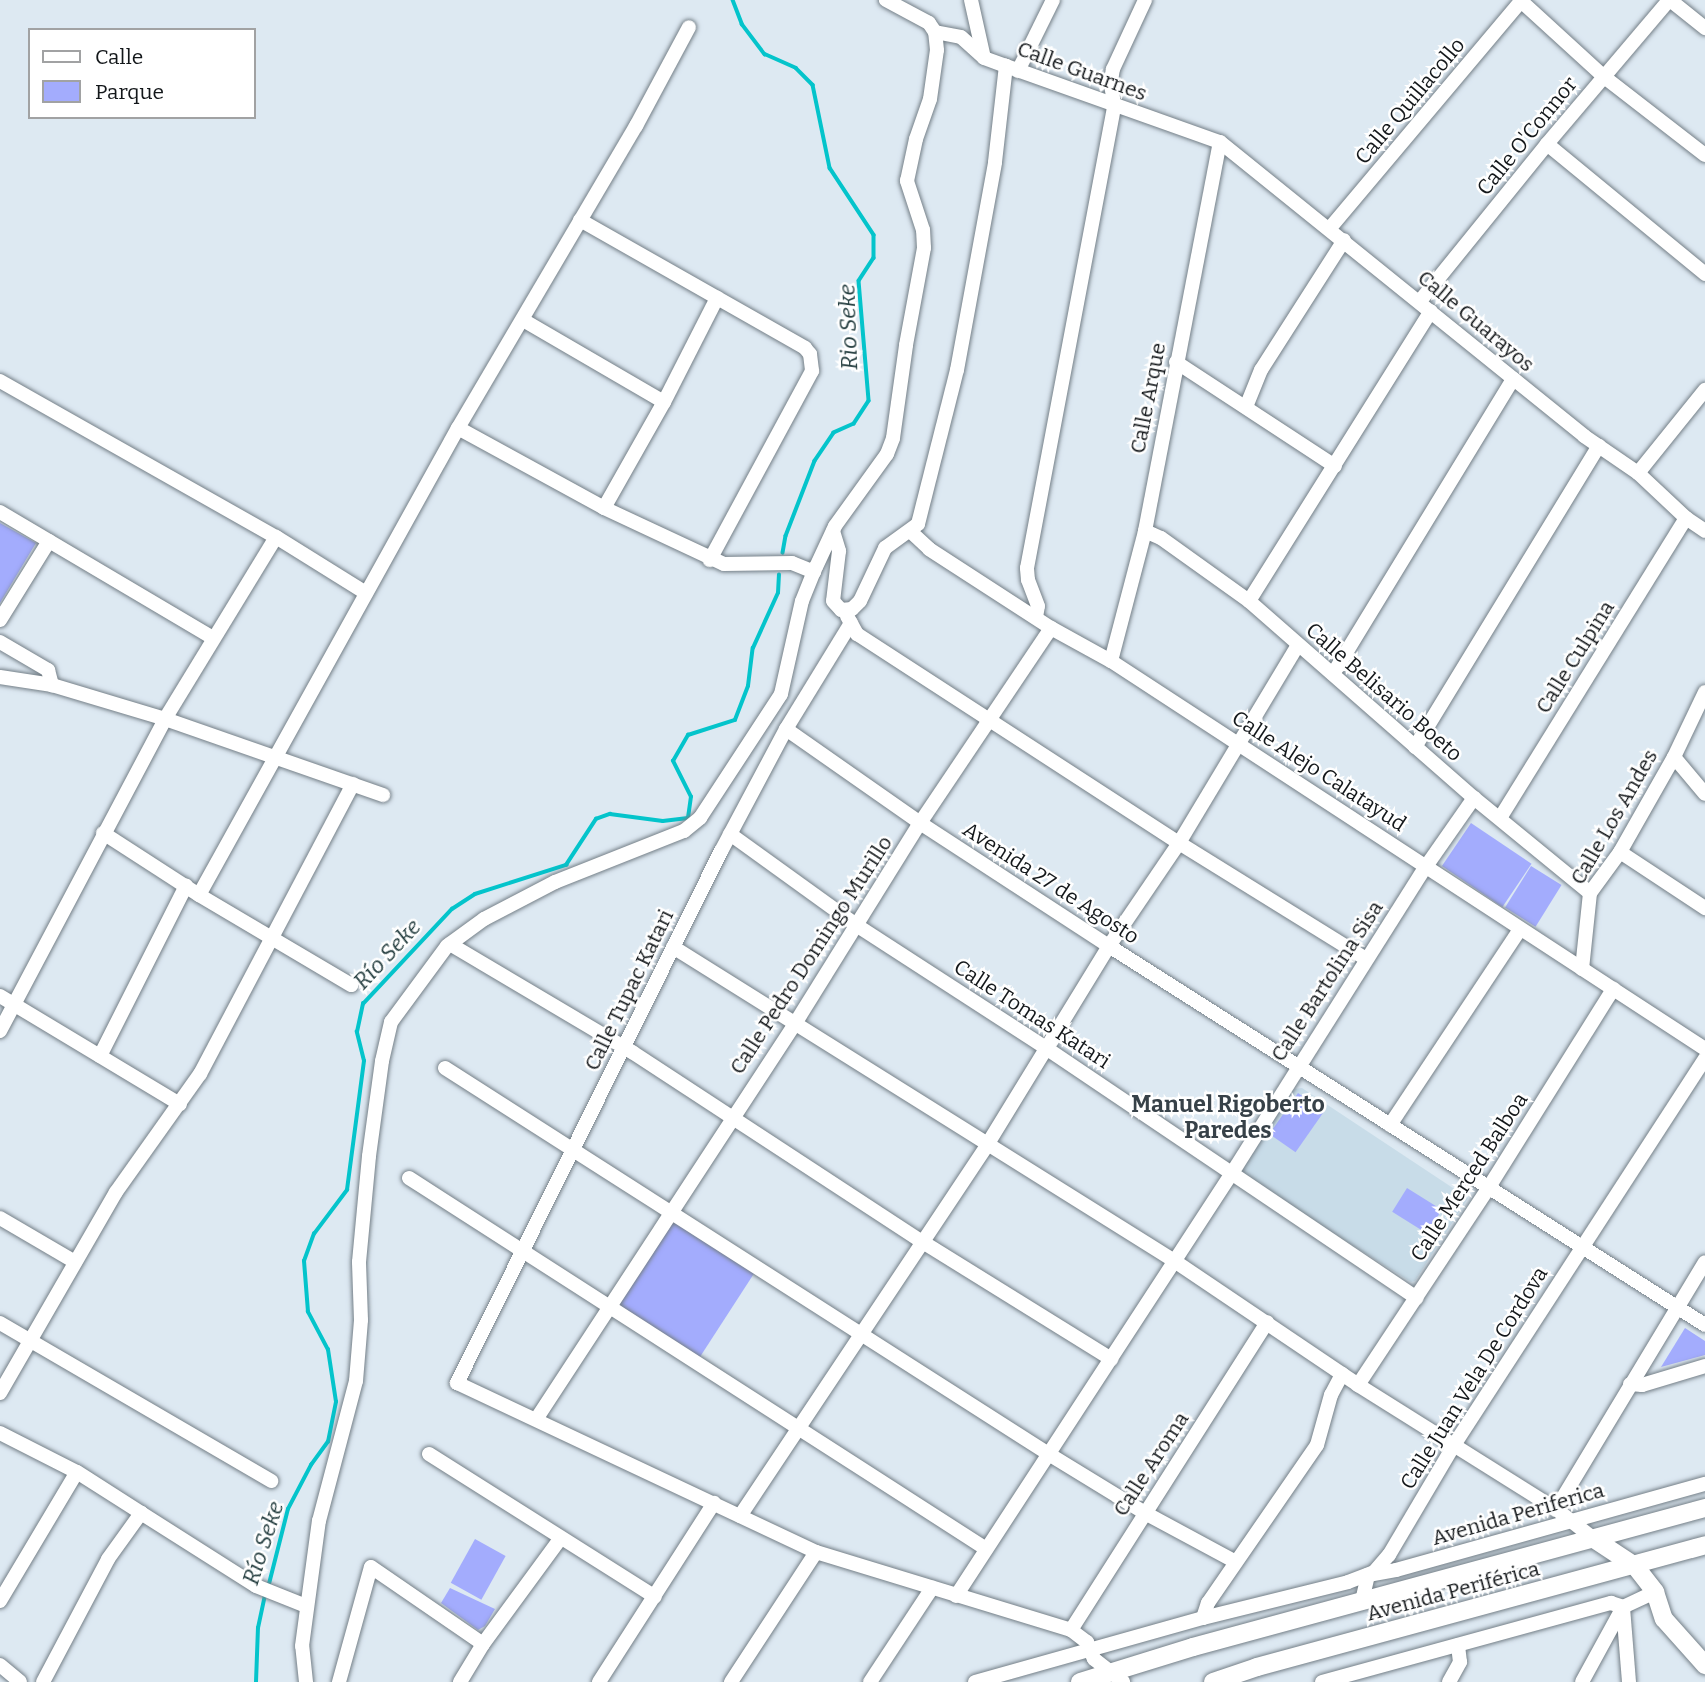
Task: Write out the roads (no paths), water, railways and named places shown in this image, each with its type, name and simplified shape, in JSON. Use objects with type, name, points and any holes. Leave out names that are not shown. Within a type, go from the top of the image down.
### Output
[{"type":"street","name":"Calle Guarnes","points":[[886,0],[929,23],[935,32],[961,37],[984,58],[1220,142]]},
{"type":"street","points":[[971,0],[984,58]]},
{"type":"street","points":[[911,531],[918,524],[957,370],[1012,68],[1053,0]]},
{"type":"street","points":[[1036,617],[1038,606],[1028,580],[1027,568],[1114,106],[1113,69],[1145,0]]},
{"type":"street","name":"Calle O'Connor","points":[[1248,601],[1335,466],[1425,306],[1546,144],[1670,0],[1705,29]]},
{"type":"street","points":[[1522,1],[1603,76],[1705,156]]},
{"type":"street","name":"Calle Quillacollo","points":[[1330,228],[1522,1]]},
{"type":"street","points":[[199,895],[458,428],[636,125],[688,27]]},
{"type":"street","points":[[306,1682],[302,1646],[319,1521],[356,1381],[361,1320],[359,1262],[382,1061],[391,1022],[399,1007],[450,944],[484,919],[555,882],[684,831],[700,818],[781,694],[802,601],[814,572],[833,531],[887,454],[897,425],[906,345],[924,248],[923,230],[907,181],[916,139],[930,99],[936,59],[935,32]]},
{"type":"street","name":"Calle Guarayos","points":[[1220,142],[1330,228],[1513,379],[1638,473],[1686,518],[1705,531]]},
{"type":"street","name":"Calle Arque","points":[[1111,661],[1145,531],[1220,142]]},
{"type":"street","points":[[1546,144],[1705,274]]},
{"type":"street","points":[[580,220],[805,348],[812,371],[710,560]]},
{"type":"street","points":[[1246,407],[1261,370],[1344,240]]},
{"type":"street","points":[[604,508],[664,402],[718,298]]},
{"type":"street","points":[[523,320],[664,402]]},
{"type":"street","points":[[1176,362],[1335,466]]},
{"type":"street","points":[[1333,674],[1513,379]]},
{"type":"street","points":[[0,381],[276,537],[366,593]]},
{"type":"street","points":[[1638,473],[1705,390]]},
{"type":"street","points":[[458,428],[604,508],[710,560],[723,564],[792,563],[814,572]]},
{"type":"street","points":[[1415,747],[1599,446]]},
{"type":"street","points":[[0,512],[214,638]]},
{"type":"street","name":"Calle Culpina","points":[[1500,818],[1686,518]]},
{"type":"street","points":[[833,531],[839,551],[833,601],[848,616],[857,634],[1179,843],[1366,959]]},
{"type":"street","name":"Calle Tupac Katari","points":[[537,1418],[457,1383],[730,834],[848,616],[860,601],[884,548],[911,531]]},
{"type":"street","name":"Calle Alejo Calatayud","points":[[911,531],[929,550],[1051,628],[1111,661],[1705,1049]]},
{"type":"street","name":"Calle Belisario Boeto","points":[[1145,531],[1161,538],[1248,601],[1474,798],[1590,893]]},
{"type":"street","points":[[0,1031],[165,719],[276,537]]},
{"type":"street","points":[[0,620],[49,541]]},
{"type":"street","name":"Calle Pedro Domingo Murillo","points":[[537,1418],[732,1116],[796,1022],[920,824],[1051,628]]},
{"type":"street","points":[[0,642],[48,670],[52,685]]},
{"type":"street","points":[[740,1516],[987,1145],[1109,946],[1179,843],[1298,645]]},
{"type":"street","points":[[0,677],[52,685],[165,719],[383,795]]},
{"type":"street","name":"Calle Los Andes","points":[[1582,969],[1590,893],[1620,852],[1674,757],[1705,692]]},
{"type":"street","name":"Avenida 27 de Agosto","points":[[786,729],[920,824],[1705,1325]]},
{"type":"street","points":[[1674,757],[1705,794]]},
{"type":"street","points":[[0,1393],[116,1192],[180,1104],[212,1053],[353,783]]},
{"type":"street","name":"Calle Bartolina Sisa","points":[[956,1596],[1232,1173],[1298,1064],[1427,865],[1474,798]]},
{"type":"street","points":[[103,833],[199,895],[351,985]]},
{"type":"street","name":"Calle Tomas Katari","points":[[730,834],[856,925],[1046,1048],[1416,1298]]},
{"type":"street","points":[[1620,852],[1705,908]]},
{"type":"street","points":[[100,1056],[186,886]]},
{"type":"street","points":[[1390,1125],[1520,929]]},
{"type":"street","points":[[450,944],[624,1047],[921,1241],[1111,1359]]},
{"type":"street","points":[[673,947],[1173,1260],[1358,1385],[1556,1509],[1635,1566],[1655,1592],[1664,1619],[1705,1665]]},
{"type":"street","name":"Calle Merced Balboa","points":[[1358,1385],[1489,1187],[1613,989]]},
{"type":"street","points":[[0,996],[180,1104]]},
{"type":"street","name":"Calle Juan Vela De Cordova","points":[[1368,1575],[1389,1555],[1454,1445],[1705,1058]]},
{"type":"street","points":[[445,1069],[1047,1453],[1145,1513],[1236,1562]]},
{"type":"street","points":[[409,1178],[985,1548]]},
{"type":"street","points":[[0,1217],[75,1262]]},
{"type":"street","points":[[1556,1509],[1705,1262]]},
{"type":"street","name":"Calle Aroma","points":[[1071,1630],[1267,1322]]},
{"type":"street","points":[[0,1323],[271,1480]]},
{"type":"street","points":[[1630,1384],[1642,1385],[1705,1366]]},
{"type":"street","points":[[1203,1618],[1208,1603],[1317,1446],[1331,1395],[1342,1374]]},
{"type":"street","points":[[537,1418],[816,1552],[1071,1630],[1087,1642],[1089,1651],[1116,1678]]},
{"type":"street","points":[[0,1433],[77,1472],[271,1594],[306,1606]]},
{"type":"street","points":[[429,1454],[655,1597]]},
{"type":"street","points":[[0,1601],[77,1472]]},
{"type":"street","name":"Avenida Periferica","points":[[1368,1575],[1396,1570],[1705,1484]]},
{"type":"street","points":[[600,1682],[714,1503]]},
{"type":"street","points":[[1080,1682],[1116,1678],[1193,1647],[1705,1508]]},
{"type":"street","points":[[43,1682],[98,1576],[141,1513]]},
{"type":"street","points":[[460,1682],[483,1644],[560,1539]]},
{"type":"street","name":"Avenida Periférica","points":[[1213,1682],[1258,1674],[1705,1545]]},
{"type":"street","points":[[731,1682],[816,1552]]},
{"type":"street","points":[[339,1682],[371,1567],[483,1644]]},
{"type":"street","points":[[975,1682],[1368,1575],[1362,1601]]},
{"type":"street","points":[[870,1682],[932,1588]]},
{"type":"street","points":[[1583,1682],[1623,1607],[1655,1592]]},
{"type":"street","points":[[1322,1682],[1611,1603],[1623,1607]]},
{"type":"street","points":[[1623,1607],[1629,1682]]},
{"type":"street","points":[[1449,1682],[1460,1662],[1458,1645]]},
{"type":"street","points":[[0,1665],[20,1682]]},
{"type":"waterway","name":"Rio Seke","points":[[733,0],[742,24],[765,54],[796,68],[813,85],[830,168],[874,235],[874,258],[859,281],[869,401],[854,424],[834,433],[815,461],[786,536],[783,553]]},
{"type":"waterway","name":"Río Seke","points":[[268,1588],[288,1509],[311,1465],[328,1442],[336,1402],[328,1350],[308,1312],[304,1261],[314,1234],[347,1190],[364,1061],[357,1032],[363,1004],[452,909],[475,894],[566,865],[596,819],[610,814],[663,821],[688,818],[691,797],[673,761],[688,735],[735,720],[748,686],[753,648],[778,593],[779,575]]},
{"type":"waterway","name":"Río Seke","points":[[256,1682],[258,1628],[265,1595]]},
{"type":"district","name":"Manuel Rigoberto Paredes","points":[[1228,1117]]}]
